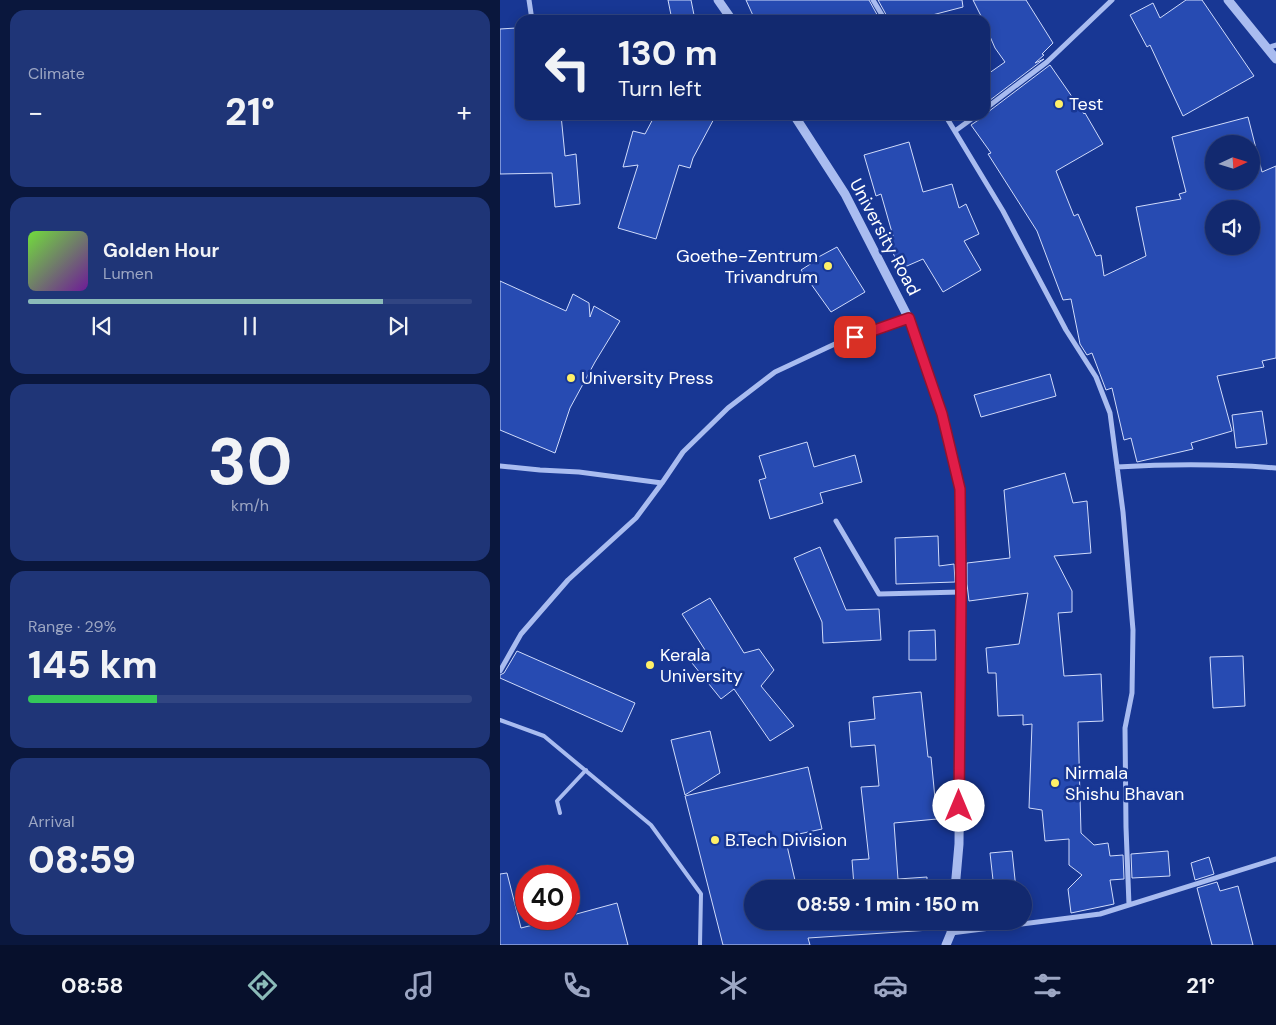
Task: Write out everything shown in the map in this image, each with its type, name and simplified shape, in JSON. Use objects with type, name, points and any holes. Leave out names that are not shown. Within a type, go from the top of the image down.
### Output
[{"type":"street","points":[[529,0],[531,15]]},
{"type":"street","points":[[718,0],[728,15]]},
{"type":"street","points":[[873,0],[882,15]]},
{"type":"street","points":[[990,105],[1048,62],[1112,0]]},
{"type":"street","points":[[1228,0],[1272,46],[1276,59]]},
{"type":"street","name":"University Road","points":[[797,120],[845,194],[909,318],[942,414],[960,489],[959,844],[956,880]]},
{"type":"street","points":[[948,120],[1003,211],[1066,330],[1096,377],[1110,413],[1123,512],[1133,630],[1132,693],[1125,728],[1129,905]]},
{"type":"street","points":[[955,131],[970,120]]},
{"type":"street","points":[[500,671],[520,634],[568,580],[636,518],[683,452],[728,408],[775,372],[837,343],[909,318]]},
{"type":"street","points":[[1117,467],[1158,464],[1204,464],[1276,468]]},
{"type":"street","points":[[500,466],[578,472],[662,483]]},
{"type":"street","points":[[836,521],[879,594],[961,592]]},
{"type":"street","points":[[950,933],[1100,914],[1276,859]]},
{"type":"street","points":[[946,945],[950,930]]},
{"type":"lane","points":[[500,720],[544,736],[651,825],[701,894],[700,945]]},
{"type":"lane","points":[[560,813],[557,802],[586,770]]},
{"type":"building","points":[[668,0],[691,0],[694,15],[671,15]]},
{"type":"building","points":[[746,0],[869,0],[877,15],[753,15]]},
{"type":"building","points":[[878,0],[962,0],[963,7],[932,15],[886,15]]},
{"type":"building","points":[[973,0],[1026,0],[1053,43],[1035,63],[1044,59],[990,100],[990,72],[1005,62],[995,48],[990,36],[990,15],[980,15]]},
{"type":"building","points":[[1186,0],[1202,0],[1254,76],[1183,116],[1150,45],[1147,47],[1130,15],[1153,3],[1160,18]]},
{"type":"building","points":[[515,28],[515,120],[561,120],[565,156],[576,154],[580,204],[555,207],[552,173],[500,174],[500,29]]},
{"type":"building","points":[[1050,65],[1085,113],[1103,144],[1056,171],[1074,216],[1078,214],[1096,256],[1101,255],[1104,276],[1146,256],[1136,207],[1181,199],[1179,194],[1186,192],[1172,137],[1248,117],[1253,135],[1205,135],[1205,190],[1260,190],[1260,164],[1262,172],[1276,166],[1276,358],[1262,361],[1264,367],[1217,376],[1232,431],[1191,443],[1193,449],[1137,462],[1131,438],[1124,440],[1112,388],[1106,390],[1092,353],[1087,355],[1080,344],[1071,299],[1063,300],[1037,231],[988,154],[991,153],[971,125],[978,120],[990,120],[990,110]]},
{"type":"building","points":[[652,120],[713,120],[693,158],[690,168],[679,165],[656,239],[618,228],[638,165],[623,167],[633,131],[645,134]]},
{"type":"building","points":[[909,142],[923,192],[952,184],[959,208],[966,204],[979,234],[964,241],[981,270],[943,292],[923,259],[900,269],[887,239],[893,236],[881,194],[876,196],[864,155]]},
{"type":"building","name":"Goethe-Zentrum Trivandrum","points":[[837,247],[865,292],[831,312],[801,270],[812,263],[811,261]]},
{"type":"building","name":"University Press","points":[[500,281],[566,311],[573,294],[589,303],[590,317],[594,306],[620,321],[570,408],[555,453],[500,430]]},
{"type":"building","points":[[1050,374],[1056,396],[981,417],[974,395]]},
{"type":"building","points":[[1262,411],[1267,444],[1236,448],[1232,415]]},
{"type":"building","points":[[807,442],[814,467],[855,455],[862,482],[820,493],[823,503],[770,519],[759,480],[766,478],[759,456]]},
{"type":"building","points":[[1065,473],[1073,503],[1087,501],[1091,553],[1054,556],[1072,591],[1072,612],[1058,613],[1064,676],[1101,674],[1103,721],[1078,722],[1081,833],[1094,845],[1108,843],[1110,856],[1123,855],[1124,879],[1110,880],[1114,904],[1071,913],[1068,889],[1082,875],[1069,865],[1069,839],[1045,841],[1042,810],[1029,808],[1032,724],[1023,725],[1023,715],[998,716],[996,673],[988,673],[986,648],[1019,644],[1028,593],[969,601],[967,584],[967,563],[1010,558],[1004,490]]},
{"type":"building","points":[[938,536],[939,566],[954,564],[955,582],[896,584],[895,538]]},
{"type":"building","points":[[820,547],[846,610],[879,609],[881,640],[823,643],[822,622],[794,558]]},
{"type":"building","points":[[710,598],[744,653],[759,649],[774,670],[761,686],[794,726],[770,741],[734,689],[721,699],[692,663],[705,650],[682,614]]},
{"type":"building","points":[[935,630],[936,660],[909,660],[909,631]]},
{"type":"building","points":[[517,651],[635,703],[622,732],[500,678],[500,675],[504,673]]},
{"type":"building","points":[[1243,656],[1245,706],[1213,708],[1210,657]]},
{"type":"building","points":[[921,692],[928,757],[931,757],[937,819],[894,823],[898,879],[927,877],[927,880],[854,880],[852,860],[869,859],[861,787],[879,786],[875,745],[851,747],[849,722],[875,719],[873,697]]},
{"type":"building","points":[[710,731],[720,773],[685,795],[671,740]]},
{"type":"building","points":[[808,767],[822,829],[785,837],[795,880],[744,880],[744,930],[930,930],[808,938],[810,945],[723,945],[685,796]]},
{"type":"building","points":[[1012,851],[1015,880],[993,880],[990,853]]},
{"type":"building","points":[[1168,851],[1170,876],[1132,878],[1131,854]]},
{"type":"building","points":[[1209,857],[1214,874],[1195,880],[1191,863]]},
{"type":"building","points":[[507,873],[515,904],[515,930],[580,930],[580,913],[617,903],[628,945],[500,945],[500,874]]},
{"type":"building","points":[[1217,882],[1220,891],[1238,886],[1253,945],[1212,945],[1197,888]]},
{"type":"place","name":"Test","points":[[1059,104]]},
{"type":"place","name":"Goethe-Zentrum Trivandrum","points":[[828,266]]},
{"type":"place","name":"University Press","points":[[571,378]]},
{"type":"place","name":"Kerala University","points":[[650,665]]},
{"type":"place","name":"Nirmala Shishu Bhavan","points":[[1055,783]]},
{"type":"place","name":"B.Tech Division","points":[[715,840]]},
{"type":"route","points":[[855,337],[909,318],[942,414],[960,489],[959,806]]}]
